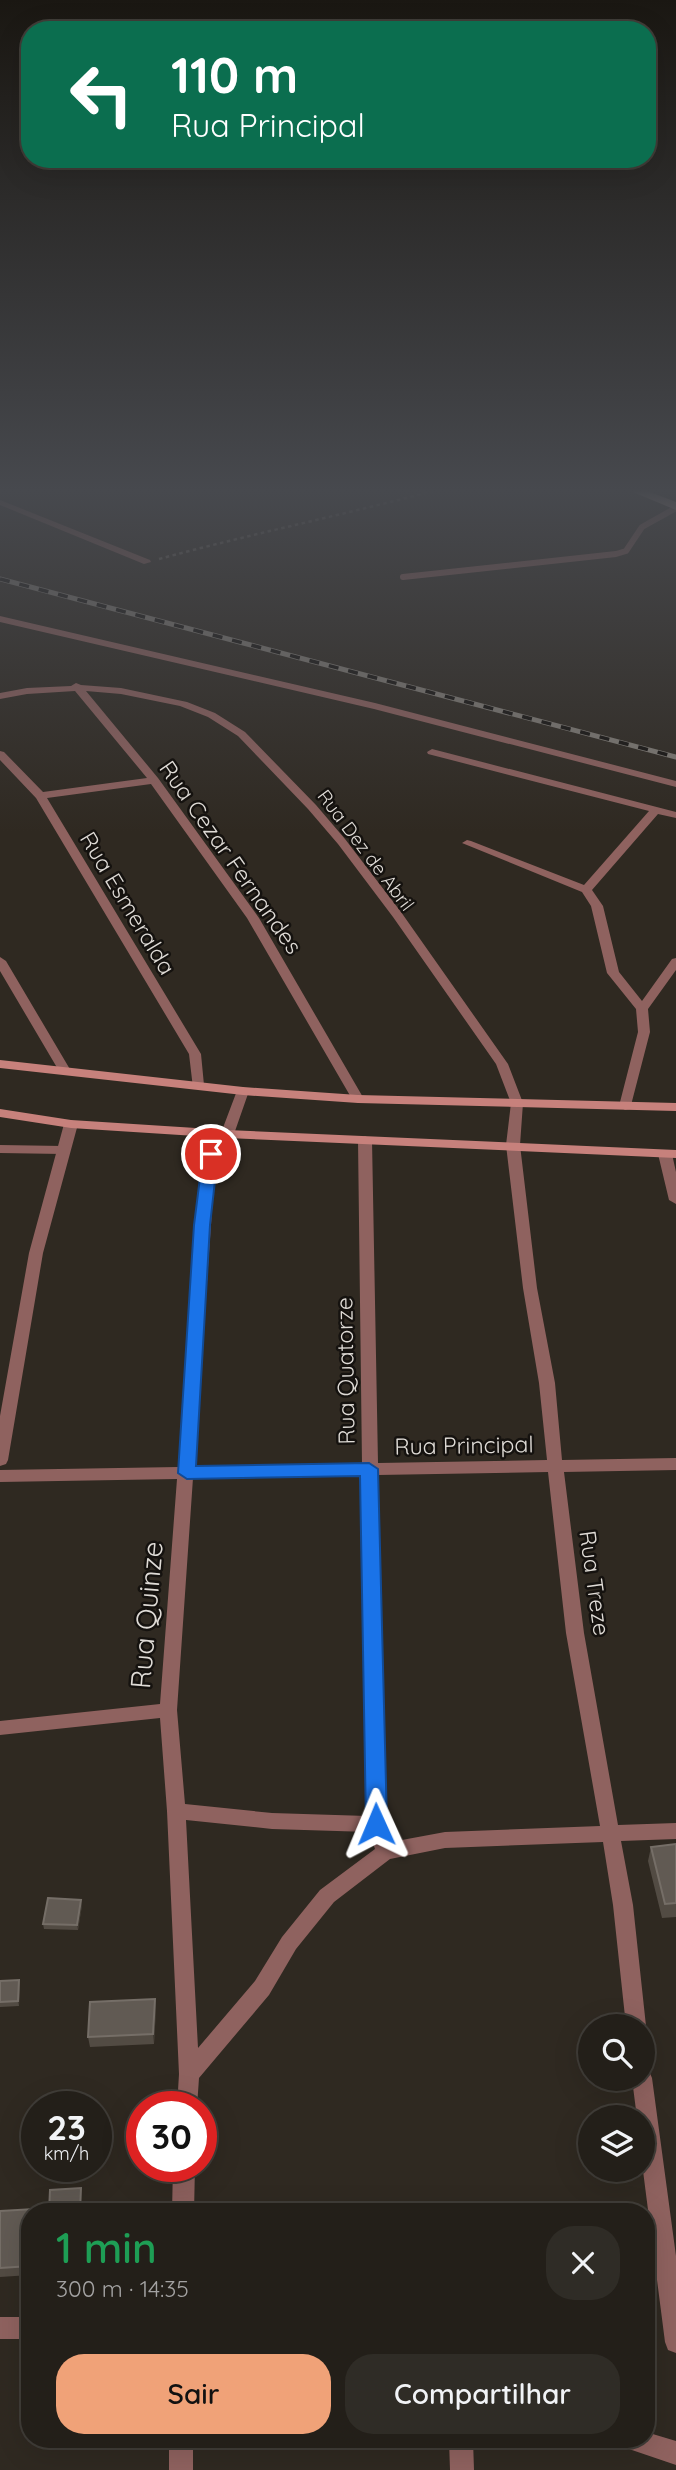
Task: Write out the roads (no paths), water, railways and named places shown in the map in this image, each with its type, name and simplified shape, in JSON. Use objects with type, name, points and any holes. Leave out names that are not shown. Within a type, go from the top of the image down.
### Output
[{"type":"street","points":[[0,619],[375,706],[676,784]]},
{"type":"street","name":"Rua Dez de Abril","points":[[0,696],[36,688],[76,686],[125,691],[211,715],[238,730],[322,816],[502,1064],[517,1102],[513,1145]]},
{"type":"street","name":"Rua Cezar Fernandes","points":[[76,686],[154,780],[253,918],[358,1099]]},
{"type":"street","points":[[432,752],[676,815]]},
{"type":"street","name":"Rua Esmeralda","points":[[0,754],[40,796],[195,1055],[198,1085]]},
{"type":"street","points":[[40,796],[154,780]]},
{"type":"street","points":[[586,890],[656,810]]},
{"type":"street","points":[[467,843],[586,890],[597,906],[614,973],[642,1009],[644,1032],[625,1106]]},
{"type":"street","points":[[0,961],[65,1071]]},
{"type":"street","points":[[642,1009],[676,961]]},
{"type":"street","points":[[0,1064],[243,1091],[358,1099],[676,1107]]},
{"type":"street","name":"Rua Quinze","points":[[188,2091],[176,1811],[168,1710],[207,1182],[213,1149],[227,1134],[243,1091]]},
{"type":"street","points":[[0,1114],[71,1124],[227,1134],[671,1154],[676,1200]]},
{"type":"street","points":[[0,1461],[36,1253],[71,1124]]},
{"type":"street","name":"Rua Quatorze","points":[[365,1140],[376,1824],[385,1852]]},
{"type":"street","name":"Rua Treze","points":[[513,1145],[557,1466],[575,1633],[623,1905],[635,2014]]},
{"type":"street","name":"Rua Principal","points":[[0,1476],[676,1464]]},
{"type":"street","points":[[0,1728],[168,1710]]},
{"type":"street","points":[[176,1811],[272,1821],[376,1824]]},
{"type":"street","points":[[189,2074],[261,1988],[289,1943],[327,1896],[385,1852],[444,1840],[676,1830]]},
{"type":"street","points":[[644,2091],[676,2342]]},
{"type":"street","points":[[183,2203],[184,2182]]},
{"type":"street","points":[[0,2328],[21,2328]]},
{"type":"street","points":[[655,2447],[676,2454]]},
{"type":"street","points":[[180,2448],[181,2470]]},
{"type":"street","points":[[461,2448],[462,2470]]},
{"type":"lane","points":[[0,1149],[63,1150]]},
{"type":"railway","points":[[88,602],[676,757]]}]
